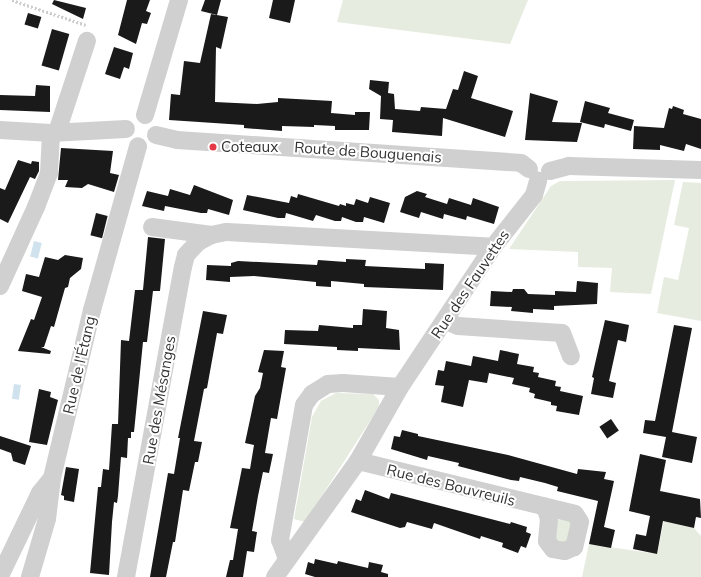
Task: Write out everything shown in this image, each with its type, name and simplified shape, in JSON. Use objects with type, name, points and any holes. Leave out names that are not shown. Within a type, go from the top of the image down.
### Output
[{"type":"street","points":[[145,115],[179,0]]},
{"type":"street","points":[[0,286],[36,207],[49,173],[54,132],[87,41]]},
{"type":"street","points":[[145,115],[154,121],[156,135],[148,143],[138,146],[128,138],[126,129],[133,116],[145,115]]},
{"type":"street","points":[[0,130],[54,132],[126,129]]},
{"type":"street","name":"Route de Bouguenais","points":[[156,135],[177,140],[521,163],[539,174]]},
{"type":"street","name":"Rue de l'Étang","points":[[0,576],[40,493],[52,478],[92,310],[138,146]]},
{"type":"street","points":[[539,174],[569,166],[701,170]]},
{"type":"street","name":"Rue des Fauvettes","points":[[276,577],[286,560],[358,460],[400,387],[446,321],[493,247],[534,194],[539,174]]},
{"type":"street","name":"Rue des Mésanges","points":[[152,227],[211,235]]},
{"type":"street","name":"Rue des Mésanges","points":[[126,577],[183,268],[186,255],[198,242],[211,235],[227,232],[493,247]]},
{"type":"street","points":[[446,321],[458,326],[562,333],[571,356]]},
{"type":"street","points":[[286,560],[280,540],[304,405],[312,394],[328,384],[343,383],[400,387]]},
{"type":"street","name":"Rue des Bouvreuils","points":[[358,460],[545,507]]},
{"type":"street","points":[[30,577],[47,519],[52,478]]},
{"type":"path","points":[[12,0],[95,29],[93,36],[87,41]]},
{"type":"shaded area","points":[[343,0],[528,0],[510,44],[337,22]]},
{"type":"shaded area","points":[[675,180],[651,294],[610,292],[612,268],[578,267],[578,252],[509,249],[551,186],[560,181]]},
{"type":"shaded area","points":[[683,182],[701,183],[701,321],[657,313],[664,277],[678,280],[689,228],[674,225]]},
{"type":"shaded area","points":[[336,393],[373,394],[379,400],[379,407],[305,522],[294,519],[312,417],[321,401]]},
{"type":"shaded area","points":[[561,518],[568,519],[573,525],[566,543],[554,540],[555,523]]},
{"type":"shaded area","points":[[664,521],[694,528],[701,536],[701,577],[582,577],[589,544],[657,554]]},
{"type":"water","points":[[34,241],[42,243],[38,258],[30,257]]},
{"type":"water","points":[[14,384],[21,385],[19,400],[12,399]]},
{"type":"building","points":[[54,0],[86,8],[83,19],[52,4]]},
{"type":"building","points":[[127,0],[150,0],[146,11],[151,13],[147,24],[142,23],[136,44],[118,35]]},
{"type":"building","points":[[205,0],[221,0],[217,15],[201,11]]},
{"type":"building","points":[[273,0],[295,0],[290,23],[269,18]]},
{"type":"building","points":[[28,13],[41,17],[38,29],[24,24]]},
{"type":"building","points":[[211,14],[228,17],[221,49],[216,47],[215,102],[257,104],[278,102],[278,98],[332,101],[331,113],[355,115],[355,112],[370,112],[369,130],[335,130],[335,126],[314,125],[314,127],[282,126],[282,131],[244,128],[244,125],[169,120],[171,94],[180,95],[184,61],[200,63]]},
{"type":"building","points":[[52,29],[69,34],[59,70],[42,66]]},
{"type":"building","points":[[114,47],[133,53],[129,69],[124,67],[120,79],[105,74]]},
{"type":"building","points":[[464,71],[478,76],[471,98],[513,111],[505,137],[443,118],[442,136],[392,132],[393,120],[380,119],[381,96],[369,89],[370,80],[389,82],[388,93],[394,94],[395,109],[420,111],[421,107],[446,109],[453,89],[458,90]]},
{"type":"building","points":[[36,85],[50,86],[50,112],[0,110],[0,95],[35,96]]},
{"type":"building","points":[[530,93],[558,101],[552,122],[582,123],[577,142],[525,140]]},
{"type":"building","points":[[585,101],[610,108],[608,113],[634,120],[631,131],[605,124],[604,128],[580,122]]},
{"type":"building","points":[[673,106],[684,110],[683,114],[701,119],[701,149],[686,144],[684,151],[660,145],[660,150],[633,149],[634,126],[664,128],[669,108],[672,109]]},
{"type":"building","points":[[61,148],[113,151],[110,173],[119,175],[114,192],[88,184],[82,188],[65,187],[68,180],[58,180]]},
{"type":"building","points":[[18,160],[31,164],[32,161],[39,162],[39,171],[35,179],[30,177],[8,223],[0,219],[0,188],[5,190]]},
{"type":"building","points":[[194,185],[233,200],[229,215],[208,209],[207,213],[201,213],[165,206],[164,211],[142,206],[147,191],[168,196],[170,189],[190,195]]},
{"type":"building","points":[[417,191],[427,194],[425,197],[447,204],[449,198],[471,205],[473,198],[499,207],[494,224],[467,216],[466,220],[444,214],[443,219],[421,212],[419,218],[400,212],[405,197]]},
{"type":"building","points":[[298,194],[339,206],[340,204],[346,206],[346,203],[354,205],[356,199],[368,203],[370,197],[390,203],[384,223],[364,217],[363,222],[356,222],[342,217],[341,221],[335,221],[316,215],[313,221],[286,213],[285,218],[278,218],[243,210],[247,195],[289,203],[291,196],[297,198]]},
{"type":"building","points":[[96,213],[108,216],[102,238],[90,235]]},
{"type":"building","points":[[148,237],[165,239],[160,291],[153,291],[147,342],[143,342],[134,432],[131,432],[131,438],[128,438],[127,458],[121,457],[117,503],[114,502],[109,575],[90,573],[98,487],[101,487],[103,469],[109,470],[112,424],[118,424],[121,340],[129,341],[135,290],[143,290]]},
{"type":"building","points":[[65,255],[83,258],[81,269],[70,278],[68,287],[65,288],[54,327],[51,326],[44,347],[41,347],[51,351],[50,354],[18,351],[31,319],[34,320],[42,297],[22,291],[26,274],[39,277],[45,257],[58,260]]},
{"type":"building","points":[[346,259],[366,260],[365,266],[425,269],[425,263],[444,264],[443,290],[364,287],[364,284],[331,281],[331,287],[316,286],[316,282],[254,276],[230,277],[230,282],[206,280],[207,265],[231,266],[231,263],[238,261],[317,265],[318,260],[346,262]]},
{"type":"building","points":[[577,281],[598,283],[597,304],[554,306],[554,310],[533,309],[533,313],[511,311],[512,307],[490,306],[491,291],[512,292],[513,289],[524,289],[528,294],[555,295],[555,291],[576,292]]},
{"type":"building","points":[[363,309],[387,311],[386,328],[399,330],[400,350],[358,348],[358,351],[337,350],[337,347],[284,344],[285,330],[318,331],[319,325],[353,328],[353,325],[362,325]]},
{"type":"building","points":[[203,311],[227,315],[223,334],[217,333],[207,388],[204,389],[194,441],[202,442],[198,462],[195,462],[189,491],[183,490],[175,542],[173,542],[166,577],[150,577],[168,473],[174,474],[180,438],[178,438]]},
{"type":"building","points":[[605,320],[629,325],[626,342],[618,340],[609,381],[616,383],[613,398],[591,394],[594,378],[592,377]]},
{"type":"building","points":[[674,325],[692,328],[672,432],[697,437],[692,463],[662,457],[666,437],[643,433],[645,420],[655,421]]},
{"type":"building","points":[[264,350],[284,351],[281,367],[286,368],[277,419],[271,418],[265,453],[273,454],[269,473],[263,472],[258,496],[252,531],[257,532],[254,552],[247,551],[243,577],[226,577],[230,560],[233,560],[238,529],[230,528],[242,468],[250,469],[254,445],[245,443],[255,396],[260,388],[263,373],[258,372]]},
{"type":"building","points":[[500,350],[519,354],[517,364],[534,367],[533,372],[539,373],[538,377],[556,381],[555,386],[561,387],[560,391],[583,396],[579,415],[556,411],[557,406],[551,405],[551,402],[534,398],[535,394],[529,392],[530,388],[512,384],[514,378],[489,373],[487,383],[469,380],[463,407],[441,402],[444,386],[435,385],[438,370],[444,371],[446,361],[471,366],[473,356],[498,361]]},
{"type":"building","points":[[39,389],[51,392],[50,397],[58,400],[47,445],[29,442]]},
{"type":"building","points":[[611,419],[619,431],[607,438],[599,427]]},
{"type":"building","points":[[402,430],[418,434],[418,436],[508,455],[577,474],[578,469],[606,472],[604,479],[614,481],[604,527],[615,530],[611,548],[589,544],[598,501],[557,491],[558,487],[545,483],[520,477],[519,481],[511,480],[458,466],[459,463],[428,456],[427,460],[391,449],[394,436],[400,437]]},
{"type":"building","points":[[0,436],[31,446],[25,465],[13,461],[11,453],[0,449]]},
{"type":"building","points":[[640,454],[666,460],[660,491],[700,499],[701,518],[696,517],[694,528],[663,521],[657,554],[633,549],[636,534],[646,536],[650,516],[629,511]]},
{"type":"building","points":[[66,467],[79,469],[74,502],[64,500],[64,496],[61,495]]},
{"type":"building","points":[[365,490],[389,499],[391,493],[510,524],[511,522],[527,527],[526,532],[531,534],[526,548],[521,546],[518,553],[502,547],[503,543],[481,536],[480,539],[434,523],[432,529],[407,522],[405,527],[400,528],[351,512],[356,499],[361,501]]},
{"type":"building","points":[[315,559],[337,564],[338,561],[368,568],[369,562],[383,565],[381,572],[388,574],[388,577],[315,577],[305,574],[308,562],[314,564]]},
{"type":"place","name":"Coteaux","points":[[213,147]]}]
